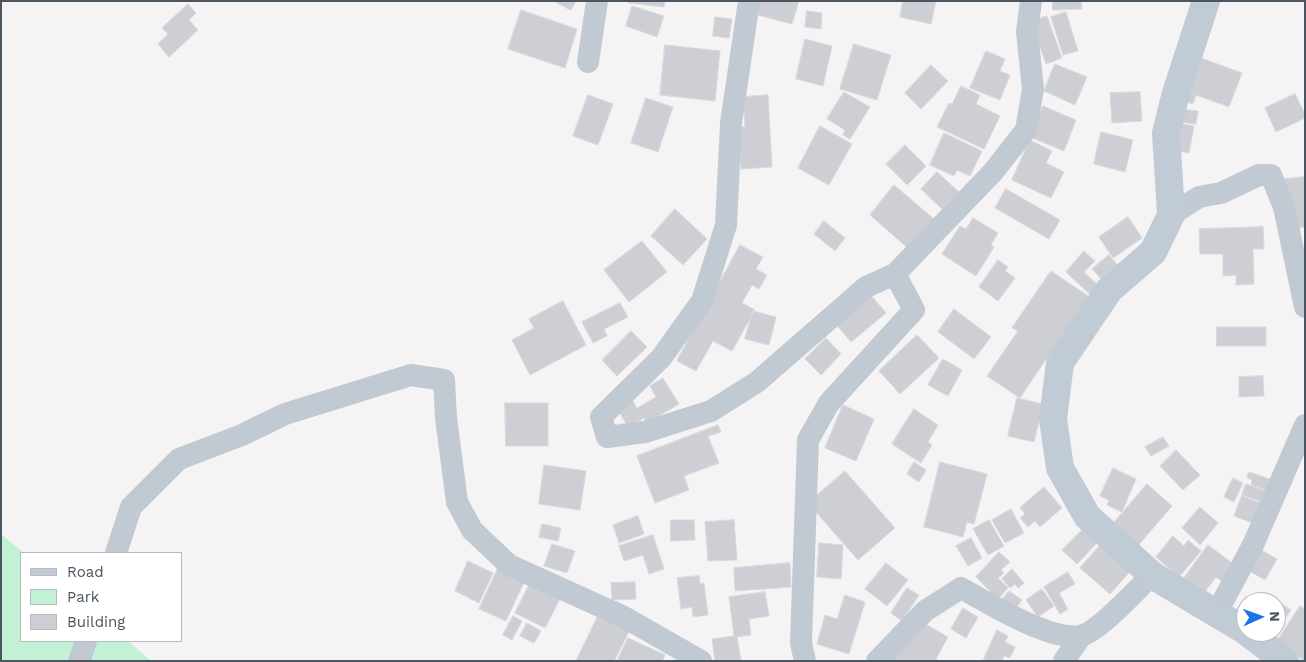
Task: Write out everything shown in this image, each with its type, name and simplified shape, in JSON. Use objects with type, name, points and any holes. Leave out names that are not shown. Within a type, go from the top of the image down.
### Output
[{"type":"street","points":[[588,62],[597,1]]},
{"type":"street","points":[[749,1],[731,123],[726,225],[702,301],[661,358],[601,417],[607,437],[645,432],[711,411],[757,382],[866,287],[895,274],[992,172],[1026,130],[1033,89],[1027,32],[1031,1]]},
{"type":"street","points":[[1206,1],[1176,93],[1166,133],[1171,215],[1153,252],[1109,290],[1060,362],[1053,419],[1060,468],[1087,516],[1152,575],[1236,625]]},
{"type":"street","points":[[1171,215],[1199,197],[1221,193],[1259,176],[1271,175],[1284,207],[1305,307]]},
{"type":"street","points":[[805,661],[801,643],[808,440],[829,403],[914,310],[895,274]]},
{"type":"street","points":[[116,552],[131,507],[179,459],[242,435],[284,414],[411,375],[444,380],[446,418],[457,502],[472,530],[509,564],[624,616],[701,661]]},
{"type":"street","points":[[1216,614],[1254,544],[1305,425]]},
{"type":"street","points":[[1064,661],[1081,636],[1100,625],[1152,575]]},
{"type":"street","points":[[877,661],[926,611],[961,588],[1033,626],[1064,636],[1081,636]]},
{"type":"street","points":[[79,661],[86,642]]},
{"type":"street","points":[[1261,642],[1285,661]]},
{"type":"green space","points":[[1,534],[23,552],[20,552],[20,642],[129,642],[151,661],[1,661]]},
{"type":"building","points":[[554,1],[576,1],[571,10]]},
{"type":"building","points":[[629,1],[665,1],[664,7],[629,3]]},
{"type":"building","points":[[757,1],[799,1],[792,24],[754,14]]},
{"type":"building","points":[[903,1],[936,1],[931,24],[900,17]]},
{"type":"building","points":[[1053,1],[1081,1],[1082,9],[1053,10]]},
{"type":"building","points":[[188,4],[196,13],[189,20],[198,30],[169,57],[158,44],[168,34],[162,28]]},
{"type":"building","points":[[632,6],[664,16],[657,37],[626,26]]},
{"type":"building","points":[[521,10],[577,29],[565,68],[508,49]]},
{"type":"building","points":[[807,11],[822,13],[821,29],[805,27]]},
{"type":"building","points":[[1066,12],[1078,51],[1063,55],[1051,17]]},
{"type":"building","points":[[1047,16],[1062,58],[1046,64],[1031,22]]},
{"type":"building","points":[[715,17],[732,19],[729,38],[713,36]]},
{"type":"building","points":[[805,39],[832,46],[823,86],[796,79]]},
{"type":"building","points":[[854,44],[891,55],[877,100],[840,89]]},
{"type":"building","points":[[665,45],[720,51],[715,101],[660,95]]},
{"type":"building","points":[[986,51],[1005,59],[1000,71],[1010,75],[1000,100],[970,88]]},
{"type":"building","points":[[1193,55],[1242,73],[1229,107],[1196,95],[1193,104],[1177,99]]},
{"type":"building","points":[[1055,64],[1087,77],[1075,105],[1044,91]]},
{"type":"building","points":[[931,65],[948,81],[921,109],[905,93]]},
{"type":"building","points":[[961,86],[980,95],[976,104],[1000,116],[984,149],[937,127],[949,103],[952,104]]},
{"type":"building","points":[[844,92],[870,107],[850,139],[843,135],[845,130],[827,119]]},
{"type":"building","points":[[1140,92],[1142,121],[1112,123],[1110,93]]},
{"type":"building","points":[[1295,94],[1305,114],[1305,118],[1276,132],[1265,108]]},
{"type":"building","points":[[588,95],[613,104],[598,145],[573,136]]},
{"type":"building","points":[[768,95],[772,167],[741,169],[738,127],[745,127],[743,97]]},
{"type":"building","points":[[646,98],[673,107],[658,152],[631,143]]},
{"type":"building","points":[[1043,106],[1076,120],[1064,151],[1030,137]]},
{"type":"building","points":[[1173,108],[1198,111],[1196,124],[1171,121]]},
{"type":"building","points":[[1167,121],[1194,126],[1189,153],[1162,148]]},
{"type":"building","points":[[820,126],[852,144],[829,185],[798,168]]},
{"type":"building","points":[[1101,132],[1133,140],[1125,172],[1094,164]]},
{"type":"building","points":[[944,133],[982,151],[970,176],[957,170],[954,176],[930,165]]},
{"type":"building","points":[[1030,140],[1052,151],[1046,163],[1064,172],[1051,198],[1012,180]]},
{"type":"building","points":[[905,145],[926,166],[907,185],[886,164]]},
{"type":"building","points":[[937,172],[959,192],[942,209],[921,189]]},
{"type":"building","points":[[1305,177],[1305,227],[1289,228],[1285,179]]},
{"type":"building","points":[[894,185],[934,219],[909,249],[870,215]]},
{"type":"building","points":[[1006,189],[1060,220],[1049,239],[995,208]]},
{"type":"building","points":[[675,209],[707,239],[683,265],[651,236]]},
{"type":"building","points":[[1128,217],[1142,238],[1113,258],[1099,237]]},
{"type":"building","points":[[973,218],[998,233],[991,245],[994,247],[976,276],[942,254],[960,226],[966,229]]},
{"type":"building","points":[[824,221],[845,238],[835,251],[814,234]]},
{"type":"building","points":[[1263,227],[1264,249],[1253,249],[1254,284],[1236,285],[1236,275],[1223,276],[1223,254],[1200,254],[1199,229]]},
{"type":"building","points":[[642,241],[667,272],[629,302],[604,270]]},
{"type":"building","points":[[740,245],[763,257],[756,269],[767,275],[759,289],[752,285],[742,303],[755,310],[732,351],[713,341],[696,371],[677,361]]},
{"type":"building","points":[[1084,251],[1095,261],[1084,272],[1104,291],[1096,300],[1066,272]]},
{"type":"building","points":[[1109,255],[1122,270],[1106,284],[1092,269]]},
{"type":"building","points":[[998,260],[1008,267],[1005,271],[1015,278],[998,301],[979,287]]},
{"type":"building","points":[[1051,271],[1094,300],[1055,346],[1020,398],[987,376],[1018,331],[1012,328]]},
{"type":"building","points":[[869,293],[886,313],[851,342],[834,322]]},
{"type":"building","points":[[563,301],[586,345],[530,375],[512,340],[534,328],[529,319]]},
{"type":"building","points":[[620,303],[628,317],[604,329],[607,336],[593,343],[582,322]]},
{"type":"building","points":[[954,309],[991,337],[974,359],[938,332]]},
{"type":"building","points":[[753,311],[776,317],[769,345],[745,339]]},
{"type":"building","points":[[1217,327],[1266,327],[1266,346],[1217,346]]},
{"type":"building","points":[[631,331],[647,347],[617,376],[602,360]]},
{"type":"building","points":[[917,335],[939,358],[900,394],[879,371]]},
{"type":"building","points":[[826,338],[841,354],[821,375],[805,359]]},
{"type":"building","points":[[943,359],[962,370],[948,396],[928,385]]},
{"type":"building","points":[[1263,376],[1264,396],[1239,397],[1239,377]]},
{"type":"building","points":[[663,378],[679,404],[647,423],[644,418],[628,427],[618,410],[633,401],[637,408],[656,397],[650,386]]},
{"type":"building","points":[[1017,398],[1043,404],[1034,442],[1008,436]]},
{"type":"building","points":[[505,403],[548,403],[548,446],[506,446]]},
{"type":"building","points":[[843,405],[874,419],[856,461],[825,448]]},
{"type":"building","points":[[914,409],[938,425],[928,442],[932,445],[921,463],[892,444]]},
{"type":"building","points":[[718,425],[721,432],[708,436],[719,463],[684,476],[689,490],[655,503],[637,456]]},
{"type":"building","points":[[1163,437],[1169,446],[1151,456],[1145,447]]},
{"type":"building","points":[[1176,450],[1200,475],[1183,490],[1160,466]]},
{"type":"building","points":[[914,462],[926,470],[919,482],[907,474]]},
{"type":"building","points":[[940,462],[987,474],[974,524],[967,522],[963,537],[924,527]]},
{"type":"building","points":[[544,465],[586,471],[580,510],[539,504]]},
{"type":"building","points":[[1113,468],[1136,479],[1122,512],[1107,505],[1109,500],[1100,496]]},
{"type":"building","points":[[845,471],[895,528],[858,560],[808,503]]},
{"type":"building","points":[[1249,472],[1270,479],[1266,490],[1251,485],[1252,480],[1247,478]]},
{"type":"building","points":[[1233,478],[1243,483],[1234,502],[1224,497]]},
{"type":"building","points":[[1147,484],[1172,506],[1131,554],[1106,532]]},
{"type":"building","points":[[1246,484],[1274,494],[1270,505],[1242,495]]},
{"type":"building","points":[[1044,487],[1062,508],[1040,527],[1035,521],[1028,527],[1020,518],[1025,514],[1020,508]]},
{"type":"building","points":[[1242,496],[1266,505],[1258,525],[1234,516]]},
{"type":"building","points":[[1200,507],[1218,523],[1200,545],[1182,528]]},
{"type":"building","points":[[1011,509],[1024,533],[1005,543],[992,520]]},
{"type":"building","points":[[638,516],[644,534],[619,543],[613,525]]},
{"type":"building","points":[[671,520],[694,520],[695,540],[671,541]]},
{"type":"building","points":[[734,520],[737,560],[708,561],[705,522]]},
{"type":"building","points":[[989,520],[1004,546],[988,555],[973,529]]},
{"type":"building","points":[[542,524],[561,528],[558,541],[539,537]]},
{"type":"building","points":[[1085,527],[1099,541],[1077,564],[1062,550]]},
{"type":"building","points":[[653,535],[664,569],[649,574],[643,555],[624,561],[619,546]]},
{"type":"building","points":[[1173,536],[1184,546],[1188,540],[1201,551],[1179,577],[1156,557]]},
{"type":"building","points":[[971,538],[982,558],[968,566],[956,546]]},
{"type":"building","points":[[1103,542],[1133,568],[1110,594],[1080,568]]},
{"type":"building","points":[[819,543],[843,545],[841,579],[817,577]]},
{"type":"building","points":[[552,544],[575,551],[567,573],[544,566]]},
{"type":"building","points":[[1208,545],[1239,568],[1227,585],[1216,577],[1204,593],[1184,578]]},
{"type":"building","points":[[1256,547],[1277,559],[1265,580],[1244,568]]},
{"type":"building","points":[[999,552],[1010,562],[1001,570],[1004,573],[998,578],[1008,588],[998,599],[976,577]]},
{"type":"building","points":[[468,561],[493,573],[479,603],[455,591]]},
{"type":"building","points":[[790,563],[791,587],[735,591],[734,568]]},
{"type":"building","points":[[886,563],[908,580],[887,606],[865,589]]},
{"type":"building","points":[[498,568],[525,580],[506,621],[479,609]]},
{"type":"building","points":[[1012,569],[1024,583],[1018,588],[1015,584],[1010,588],[1002,579]]},
{"type":"building","points":[[1068,572],[1075,584],[1059,593],[1068,609],[1060,614],[1044,587]]},
{"type":"building","points":[[699,576],[700,584],[704,583],[708,615],[693,617],[692,607],[681,609],[677,578]]},
{"type":"building","points":[[635,582],[636,599],[612,600],[611,583]]},
{"type":"building","points":[[530,583],[560,599],[545,628],[515,613]]},
{"type":"building","points":[[907,588],[919,595],[902,621],[891,613]]},
{"type":"building","points":[[1042,589],[1054,606],[1038,617],[1026,600]]},
{"type":"building","points":[[1009,591],[1022,600],[1015,610],[1001,601]]},
{"type":"building","points":[[765,592],[769,616],[749,619],[751,635],[737,637],[741,660],[715,661],[712,639],[734,636],[729,597]]},
{"type":"building","points":[[845,595],[865,602],[849,654],[817,644],[825,615],[837,619]]},
{"type":"building","points":[[1300,606],[1305,609],[1305,661],[1276,643],[1286,642],[1286,628]]},
{"type":"building","points":[[1286,607],[1291,610],[1286,617]]},
{"type":"building","points":[[963,608],[978,617],[966,638],[951,629]]},
{"type":"building","points":[[599,614],[630,630],[614,661],[576,661]]},
{"type":"building","points":[[513,616],[522,621],[512,640],[503,635]]},
{"type":"building","points":[[920,621],[948,637],[936,659],[939,661],[892,661]]},
{"type":"building","points":[[527,623],[541,631],[534,643],[520,636]]},
{"type":"building","points":[[997,630],[1008,636],[1005,642],[1015,647],[1010,658],[1004,656],[1002,661],[983,661]]},
{"type":"building","points":[[628,638],[665,655],[662,661],[617,661]]}]
